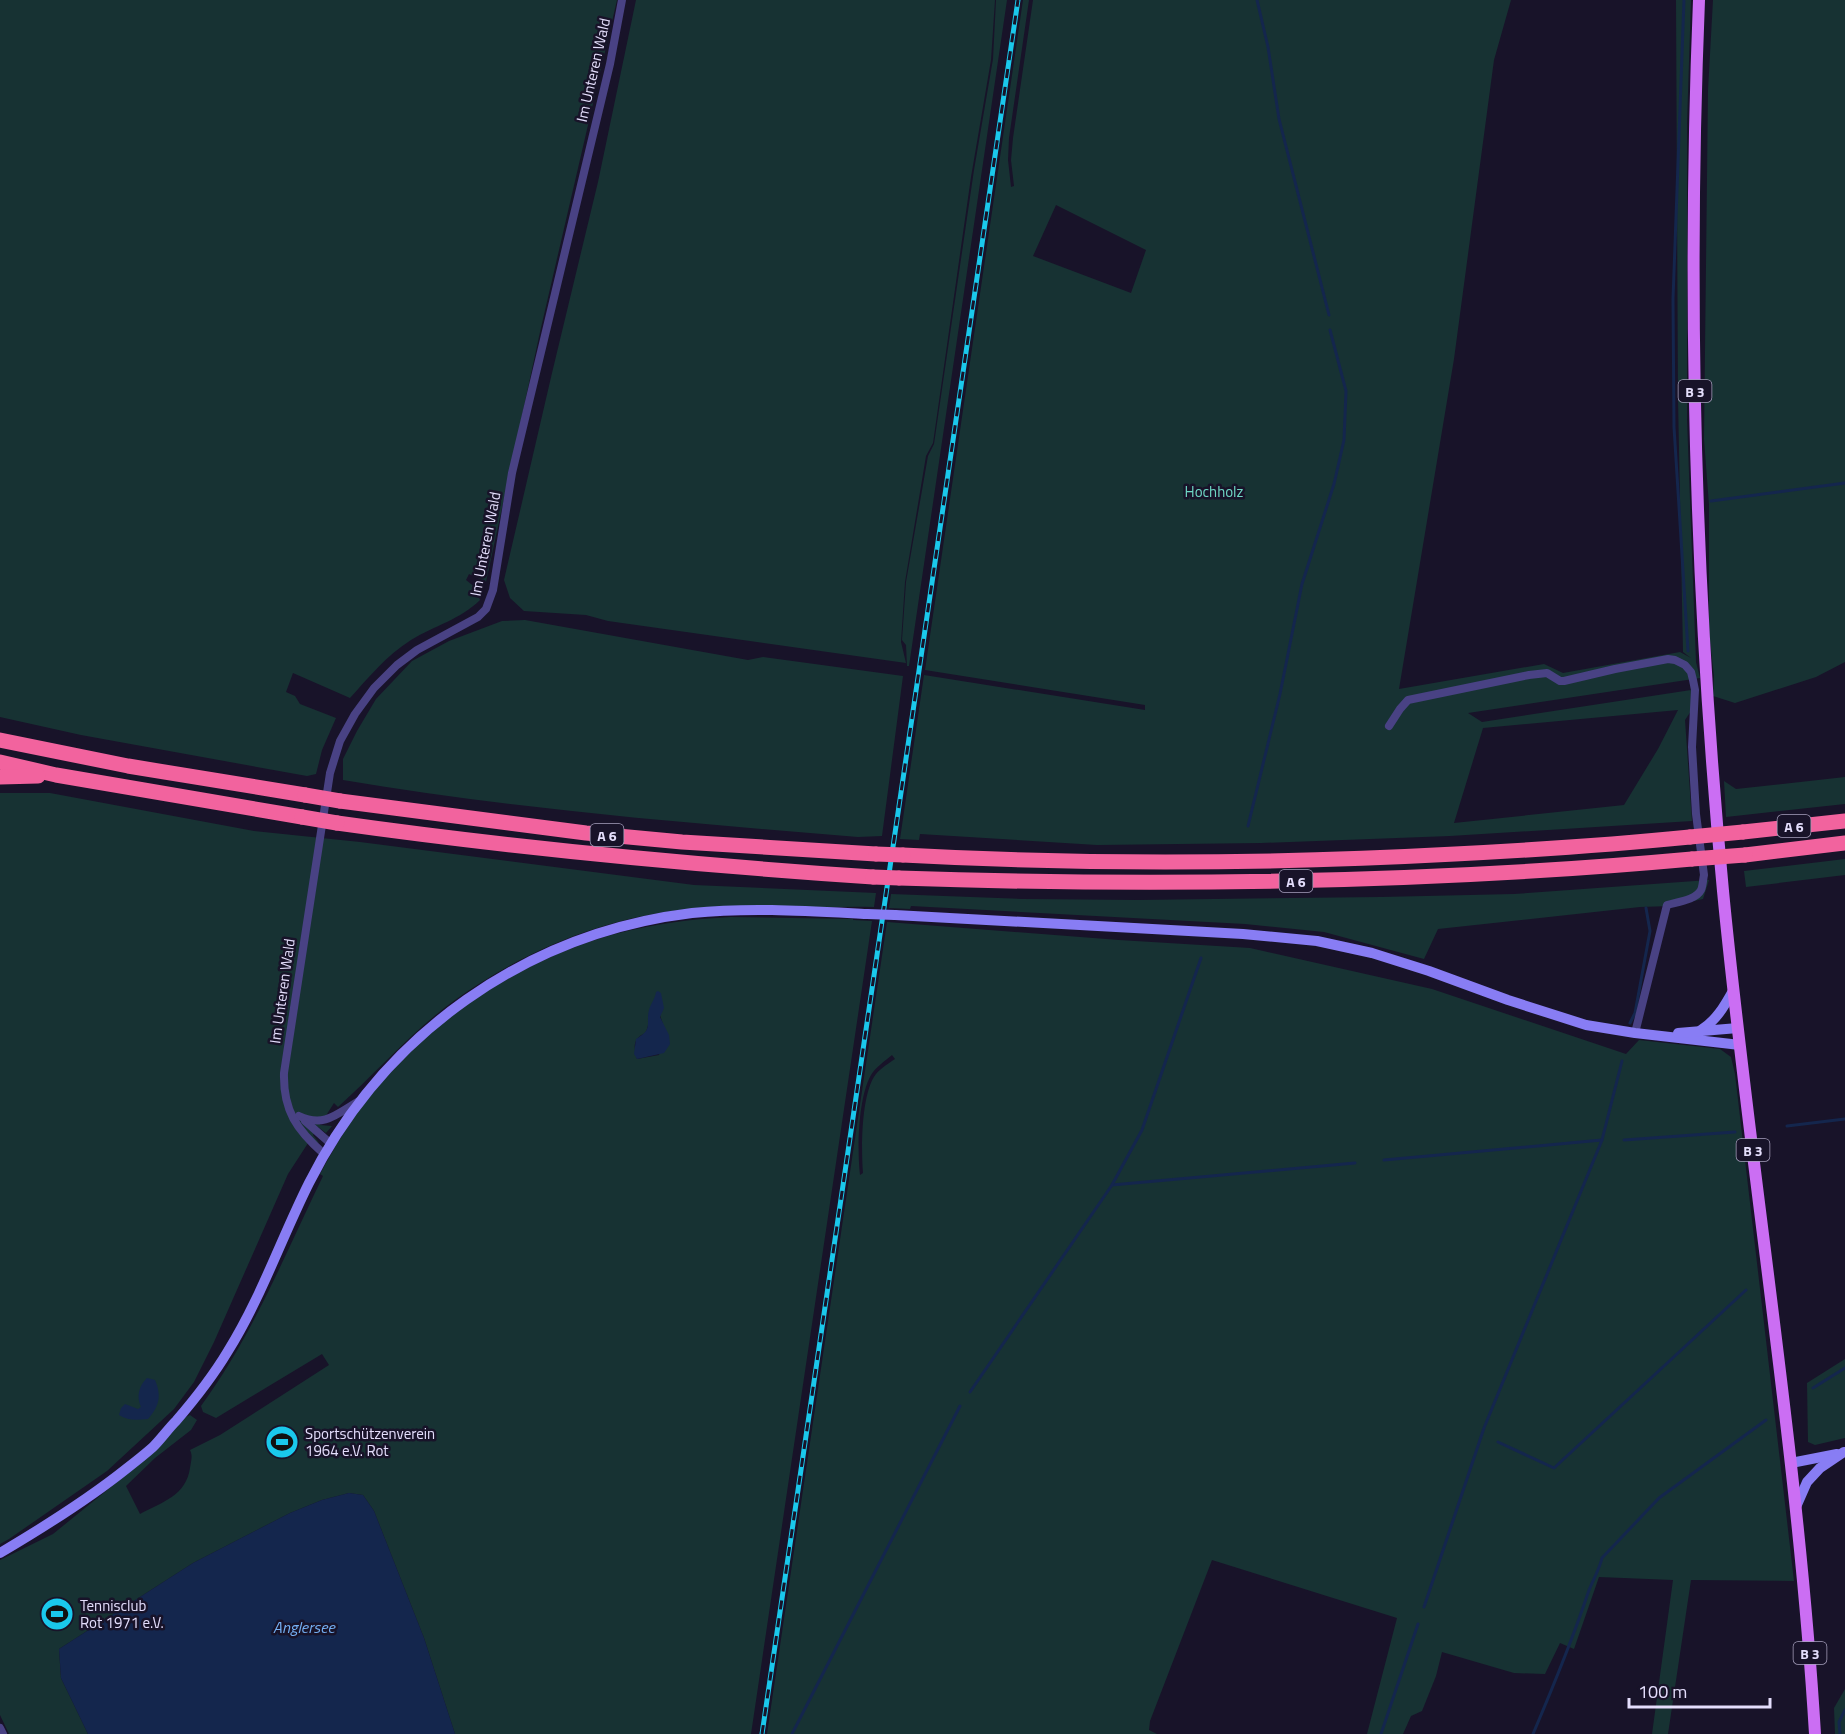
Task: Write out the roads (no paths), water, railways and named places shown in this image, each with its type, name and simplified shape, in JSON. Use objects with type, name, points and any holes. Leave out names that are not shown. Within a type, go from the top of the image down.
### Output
[{"type":"highway","name":"A 6","points":[[0,740],[128,766],[340,801],[586,833],[682,842],[1026,861],[1316,861],[1553,849],[1845,821]]},
{"type":"highway","name":"A 6","points":[[0,762],[56,775],[337,823],[584,854],[873,877],[1125,883],[1380,879],[1623,865],[1745,855],[1845,843]]},
{"type":"highway","points":[[0,777],[56,775]]},
{"type":"main road","name":"B 3","points":[[1699,0],[1694,128],[1694,301],[1697,486],[1703,632],[1714,783],[1738,1028],[1804,1572],[1815,1734]]},
{"type":"main road","points":[[0,1553],[63,1515],[108,1483],[153,1447],[188,1406],[228,1352],[247,1317],[330,1143],[359,1101],[420,1036],[458,1004],[503,975],[538,957],[613,929],[691,914],[772,910],[1243,934],[1317,941],[1372,953],[1586,1025],[1740,1045]]},
{"type":"main road","points":[[1700,1031],[1719,1015],[1734,989]]},
{"type":"main road","points":[[1657,1035],[1738,1028]]},
{"type":"main road","points":[[1791,1463],[1844,1452]]},
{"type":"main road","points":[[1796,1507],[1807,1482],[1820,1468],[1844,1452]]},
{"type":"street","name":"Im Unteren Wald","points":[[324,1154],[306,1138],[293,1120],[284,1090],[284,1073],[334,757],[355,714],[374,688],[397,665],[417,650],[478,617],[486,609],[490,599],[512,473],[610,64],[622,0]]},
{"type":"street","points":[[1389,726],[1408,700],[1529,675],[1547,673],[1564,681],[1668,659],[1685,665],[1691,672],[1695,690],[1692,747],[1703,884],[1698,894],[1667,905],[1635,1033]]},
{"type":"street","points":[[299,1116],[311,1122],[324,1120],[335,1117],[359,1101]]},
{"type":"street","points":[[288,1102],[299,1116],[330,1143]]},
{"type":"street","points":[[0,1728],[3,1734]]},
{"type":"water","points":[[658,991],[661,993],[664,1008],[660,1017],[669,1035],[670,1044],[664,1053],[637,1059],[634,1054],[636,1039],[647,1029],[649,1010]]},
{"type":"water","points":[[147,1378],[155,1380],[158,1391],[157,1406],[152,1415],[148,1419],[136,1420],[119,1415],[125,1404],[138,1409],[141,1407],[139,1391]]},
{"type":"water","name":"Anglersee","points":[[349,1493],[363,1495],[374,1511],[424,1638],[455,1734],[88,1734],[61,1678],[59,1649],[193,1563],[290,1513],[322,1500]]},
{"type":"waterway","points":[[1257,0],[1268,47],[1279,119],[1329,315]]},
{"type":"waterway","points":[[1684,0],[1673,299],[1674,427],[1688,651]]},
{"type":"waterway","points":[[1248,826],[1280,694],[1302,584],[1334,484],[1344,440],[1346,391],[1330,330]]},
{"type":"waterway","points":[[1711,501],[1845,483]]},
{"type":"waterway","points":[[1630,1023],[1635,1013],[1650,931],[1646,908]]},
{"type":"waterway","points":[[970,1392],[1112,1185],[1142,1130],[1201,958]]},
{"type":"waterway","points":[[1424,1607],[1484,1428],[1602,1140],[1622,1061]]},
{"type":"waterway","points":[[1787,1126],[1845,1119]]},
{"type":"waterway","points":[[1624,1140],[1735,1132]]},
{"type":"waterway","points":[[1384,1160],[1602,1140]]},
{"type":"waterway","points":[[1112,1185],[1355,1163]]},
{"type":"waterway","points":[[1498,1442],[1554,1468],[1746,1290]]},
{"type":"waterway","points":[[1813,1388],[1845,1368]]},
{"type":"waterway","points":[[792,1734],[960,1406]]},
{"type":"waterway","points":[[1533,1734],[1602,1558],[1659,1498],[1766,1420]]},
{"type":"waterway","points":[[1381,1734],[1418,1624]]},
{"type":"waterway","points":[[1840,1734],[1839,1722],[1845,1710]]},
{"type":"railway","points":[[762,1734],[1018,0]]},
{"type":"place","name":"Sportschützenverein 1964 e.V. Rot","points":[[282,1442]]},
{"type":"place","name":"Tennisclub Rot 1971 e.V.","points":[[57,1614]]},
{"type":"park label","name":"Hochholz","points":[[1214,491]]}]
